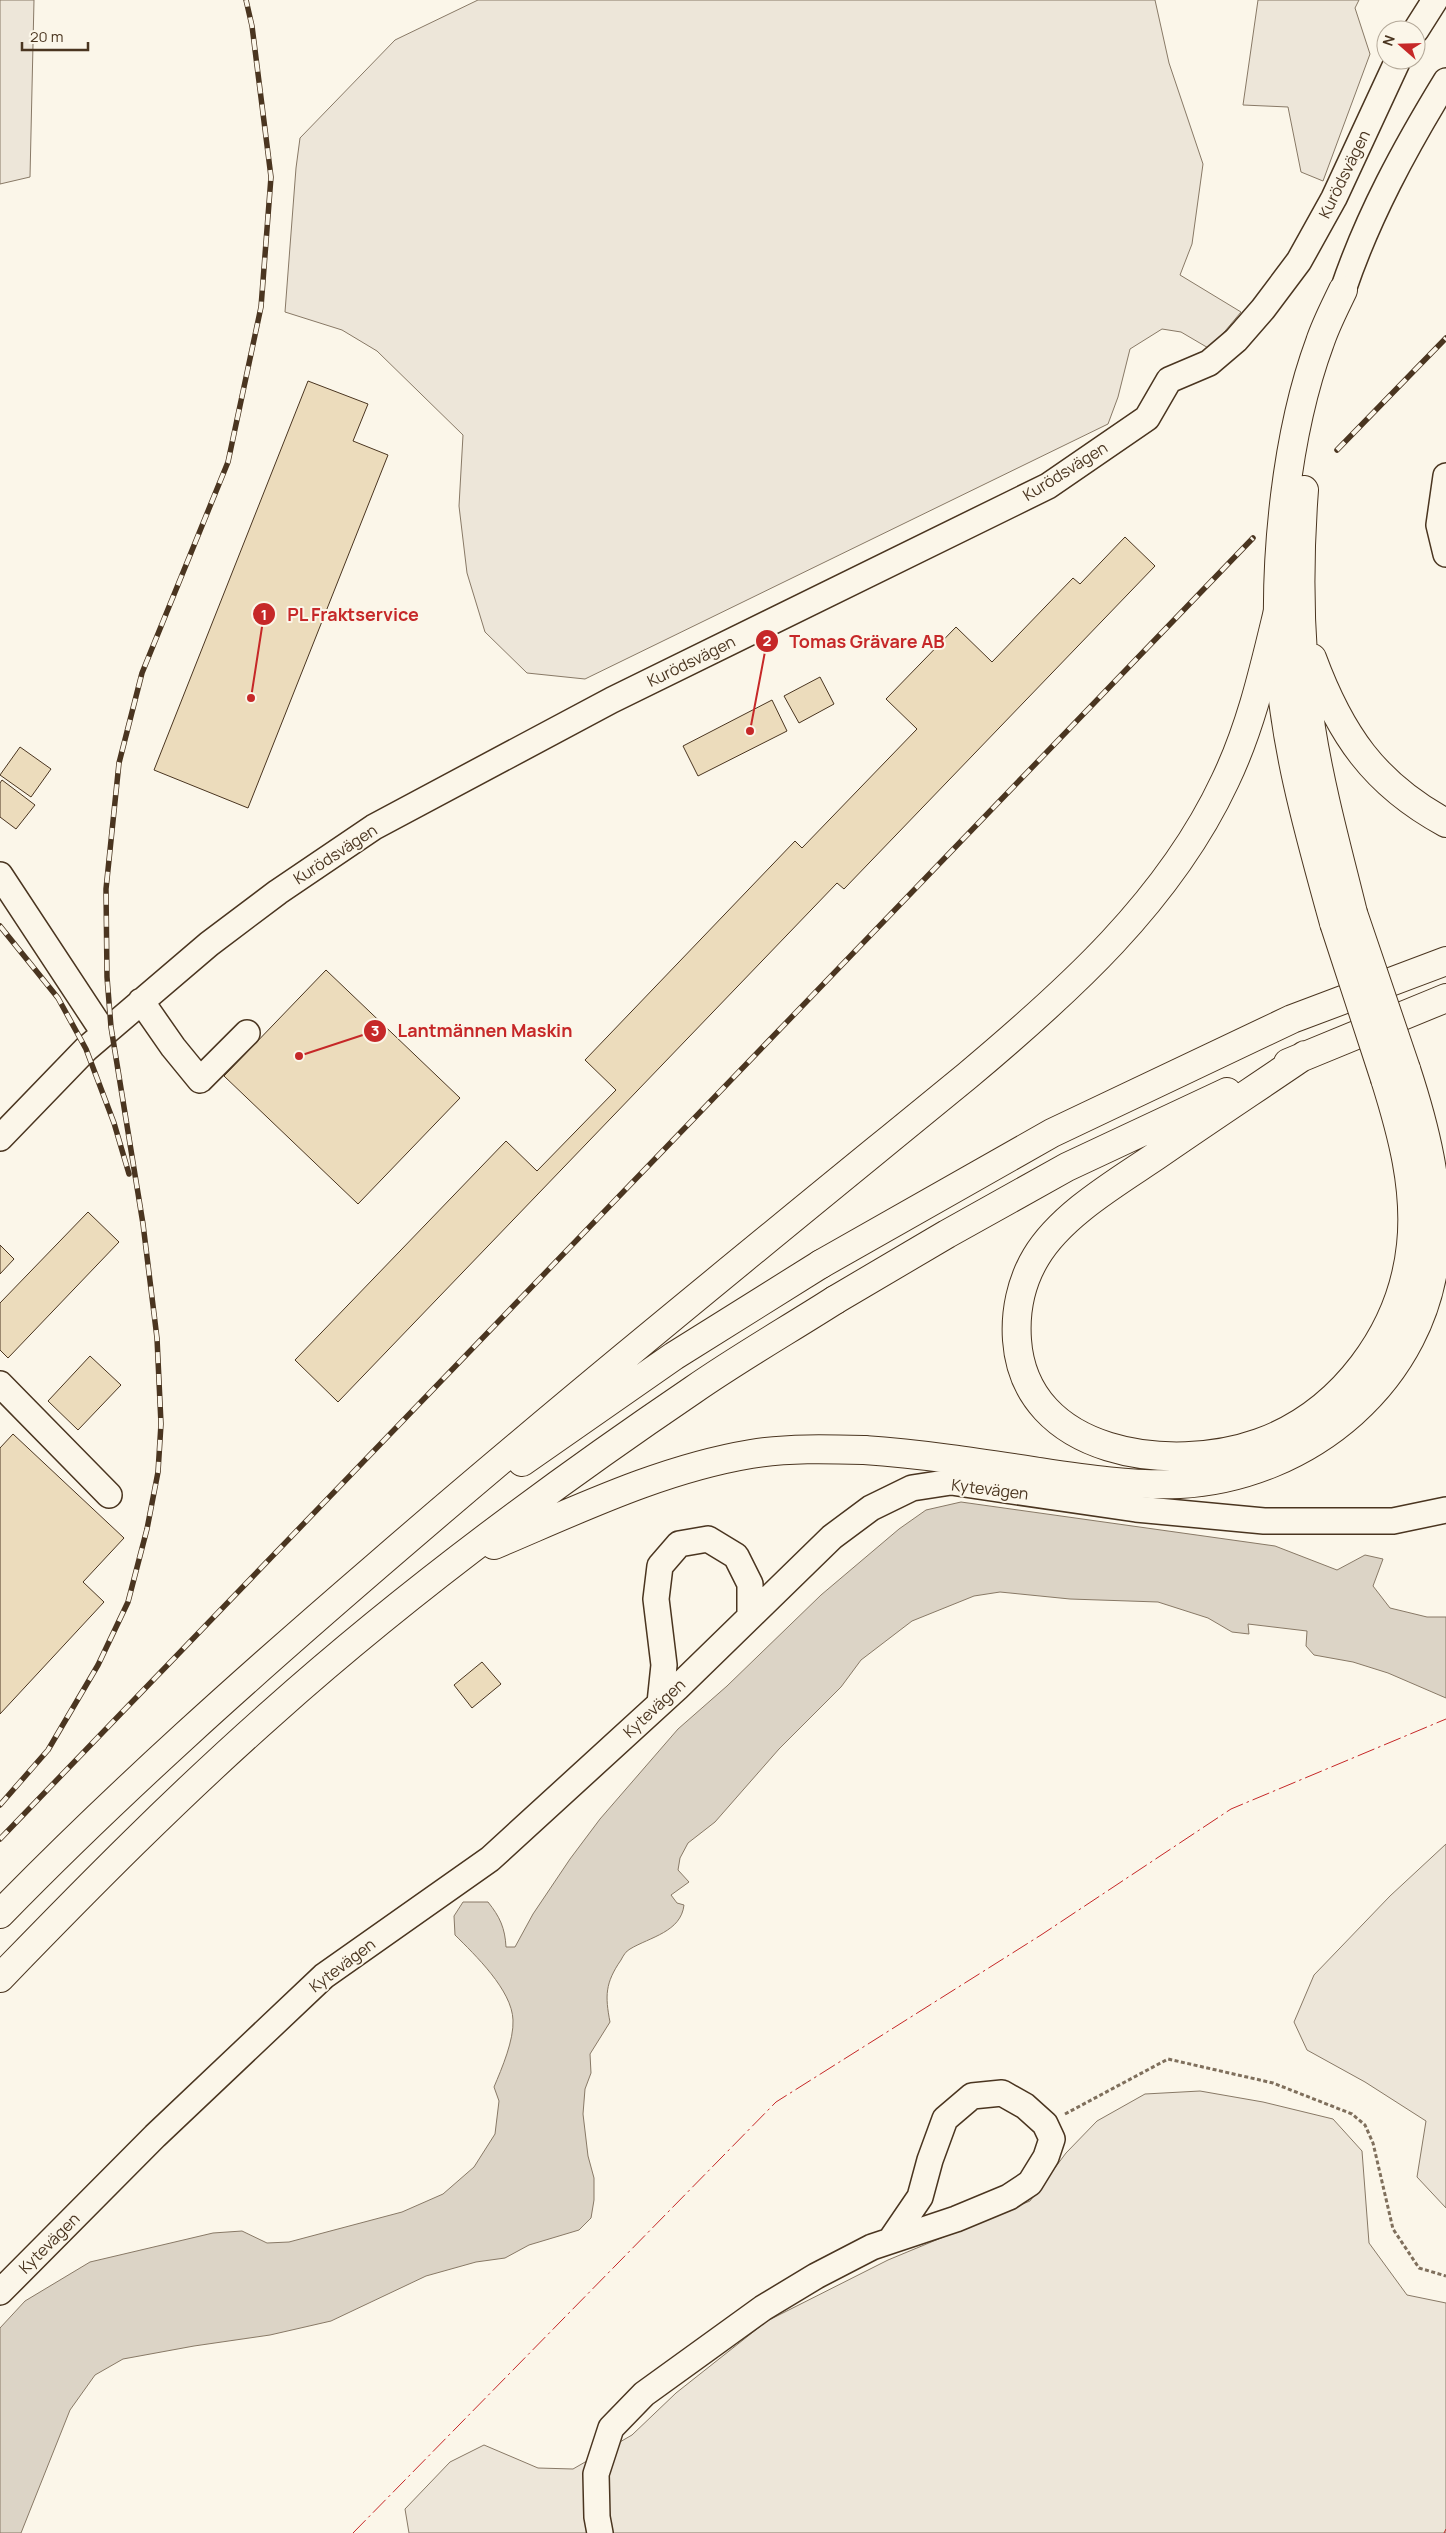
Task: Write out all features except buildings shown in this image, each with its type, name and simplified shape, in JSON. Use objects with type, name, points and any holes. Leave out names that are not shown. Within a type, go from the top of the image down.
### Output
[{"type":"main road","points":[[458,1560],[612,1495],[708,1463],[783,1450],[864,1450],[932,1456],[1116,1483],[1181,1484],[1212,1481],[1270,1466],[1325,1437],[1370,1396],[1390,1370],[1421,1314],[1430,1283],[1436,1248],[1437,1213],[1434,1178],[1427,1142],[1396,1074],[1344,918],[1305,818],[1288,730],[1279,658],[1280,544],[1298,425],[1305,389],[1320,341],[1343,290]]},
{"type":"main road","points":[[1343,290],[1318,392],[1309,438],[1301,548],[1300,628],[1311,729],[1332,830],[1344,918]]},
{"type":"main road","points":[[0,1914],[65,1847],[166,1751],[273,1654],[516,1445],[1033,1021],[1091,964],[1142,909],[1179,860],[1210,810],[1225,781],[1240,744],[1264,667],[1278,611]]},
{"type":"main road","points":[[1300,628],[1332,705],[1358,749],[1397,792],[1446,823]]},
{"type":"main road","points":[[349,1590],[526,1459],[674,1356],[821,1264],[1052,1133],[1292,1019],[1446,961]]},
{"type":"main road","points":[[0,1978],[96,1879],[271,1714],[376,1625],[458,1560],[547,1492],[696,1388],[835,1300],[947,1234],[1068,1167],[1305,1055],[1446,998]]},
{"type":"main road","points":[[1305,1055],[1098,1196],[1061,1227],[1036,1256],[1023,1286],[1016,1319],[1018,1351],[1027,1382],[1044,1406],[1064,1425],[1114,1450],[1170,1457],[1232,1451],[1261,1442],[1292,1426],[1343,1389],[1366,1362],[1385,1332],[1406,1274],[1411,1245],[1412,1211],[1409,1171],[1395,1109],[1396,1074]]},
{"type":"street","points":[[1422,20],[1435,0]]},
{"type":"street","name":"Kurödsvägen","points":[[0,1138],[104,1033],[209,944],[278,892],[374,827],[612,700],[1048,486],[1147,418],[1169,380],[1209,363],[1236,340],[1263,309],[1299,261],[1334,198],[1393,70]]},
{"type":"street","points":[[1343,290],[1354,258],[1380,199],[1418,126],[1446,81]]},
{"type":"street","points":[[1446,476],[1439,525],[1446,554]]},
{"type":"street","points":[[0,875],[104,1033]]},
{"type":"street","points":[[141,1001],[173,1047],[200,1080],[247,1033]]},
{"type":"street","points":[[0,1384],[109,1495]]},
{"type":"street","name":"Kytevägen","points":[[0,2292],[155,2136],[324,1976],[490,1859],[660,1703],[832,1537],[871,1508],[912,1488],[951,1482],[1136,1508],[1264,1522],[1393,1520],[1446,1510]]},
{"type":"street","points":[[660,1703],[664,1665],[656,1599],[660,1566],[679,1544],[708,1539],[736,1556],[750,1584],[750,1615]]},
{"type":"street","points":[[600,2533],[597,2517],[596,2474],[612,2428],[644,2394],[763,2308],[816,2276],[872,2248],[956,2219],[1009,2197],[1030,2183],[1046,2157],[1052,2139],[1045,2124],[1025,2106],[1002,2093],[972,2096],[945,2119],[930,2160],[920,2197],[890,2241]]},
{"type":"path","points":[[1045,2124],[1168,2059],[1273,2082],[1352,2114],[1365,2125],[1373,2143],[1393,2229],[1420,2268],[1446,2276]]},
{"type":"shaded area","points":[[0,0],[34,0],[30,177],[0,184]]},
{"type":"shaded area","points":[[478,0],[1155,0],[1169,63],[1203,164],[1192,244],[1180,275],[1241,312],[1210,349],[1181,332],[1162,329],[1130,349],[1118,397],[1108,424],[585,679],[527,673],[485,632],[467,573],[459,506],[463,435],[377,351],[342,330],[285,312],[300,138],[395,40]]},
{"type":"shaded area","points":[[1258,0],[1359,0],[1355,8],[1370,54],[1323,181],[1301,172],[1288,107],[1243,105]]},
{"type":"shaded area","points":[[961,1502],[1275,1546],[1337,1570],[1365,1555],[1383,1559],[1373,1586],[1390,1608],[1427,1617],[1446,1617],[1446,1698],[1388,1673],[1353,1662],[1314,1655],[1306,1646],[1307,1631],[1248,1624],[1249,1634],[1232,1632],[1208,1618],[1158,1602],[1070,1599],[1000,1592],[974,1596],[912,1621],[861,1660],[841,1687],[779,1749],[715,1822],[688,1843],[680,1858],[678,1870],[689,1882],[671,1895],[677,1903],[684,1905],[682,1914],[671,1928],[629,1950],[616,1968],[609,1983],[607,1997],[610,2022],[590,2054],[591,2073],[585,2089],[583,2114],[588,2156],[594,2178],[594,2200],[591,2218],[579,2230],[529,2245],[505,2258],[476,2262],[426,2276],[331,2321],[270,2335],[123,2359],[95,2375],[70,2410],[21,2533],[0,2533],[0,2328],[25,2301],[90,2262],[213,2233],[242,2231],[267,2243],[289,2242],[402,2212],[443,2194],[474,2167],[495,2134],[499,2101],[494,2087],[507,2054],[513,2028],[511,2009],[499,1985],[482,1963],[455,1935],[454,1916],[463,1902],[488,1902],[501,1923],[506,1947],[515,1947],[533,1914],[570,1859],[600,1819],[678,1729],[727,1686],[821,1595],[899,1529],[926,1510]]},
{"type":"shaded area","points":[[1446,1844],[1446,2208],[1417,2177],[1426,2121],[1365,2082],[1307,2050],[1294,2022],[1314,1975],[1390,1896]]},
{"type":"shaded area","points":[[1200,2091],[1263,2102],[1333,2119],[1362,2151],[1369,2243],[1407,2295],[1446,2303],[1446,2533],[409,2533],[405,2509],[450,2462],[484,2445],[538,2468],[573,2469],[632,2435],[676,2393],[767,2321],[888,2260],[1030,2201],[1066,2153],[1097,2121],[1145,2094]]},
{"type":"railway","points":[[0,1805],[48,1750],[98,1665],[128,1602],[147,1529],[158,1472],[161,1424],[157,1338],[143,1224],[111,1027],[107,977],[106,889],[119,763],[142,673],[228,462],[261,307],[271,177],[252,26],[246,0]]},
{"type":"railway","points":[[1337,450],[1446,338]]},
{"type":"railway","points":[[0,1839],[1253,538]]},
{"type":"railway","points":[[0,926],[58,998],[86,1049],[114,1123],[129,1174]]},
{"type":"power","points":[[353,2533],[776,2102],[1041,1935],[1231,1809],[1446,1719]]},
{"type":"power","points":[[1444,2533],[1446,2529]]},
{"type":"place","name":"PL Fraktservice","points":[[251,698]]},
{"type":"place","name":"Tomas Grävare AB","points":[[750,731]]},
{"type":"place","name":"Lantmännen Maskin","points":[[299,1056]]}]
